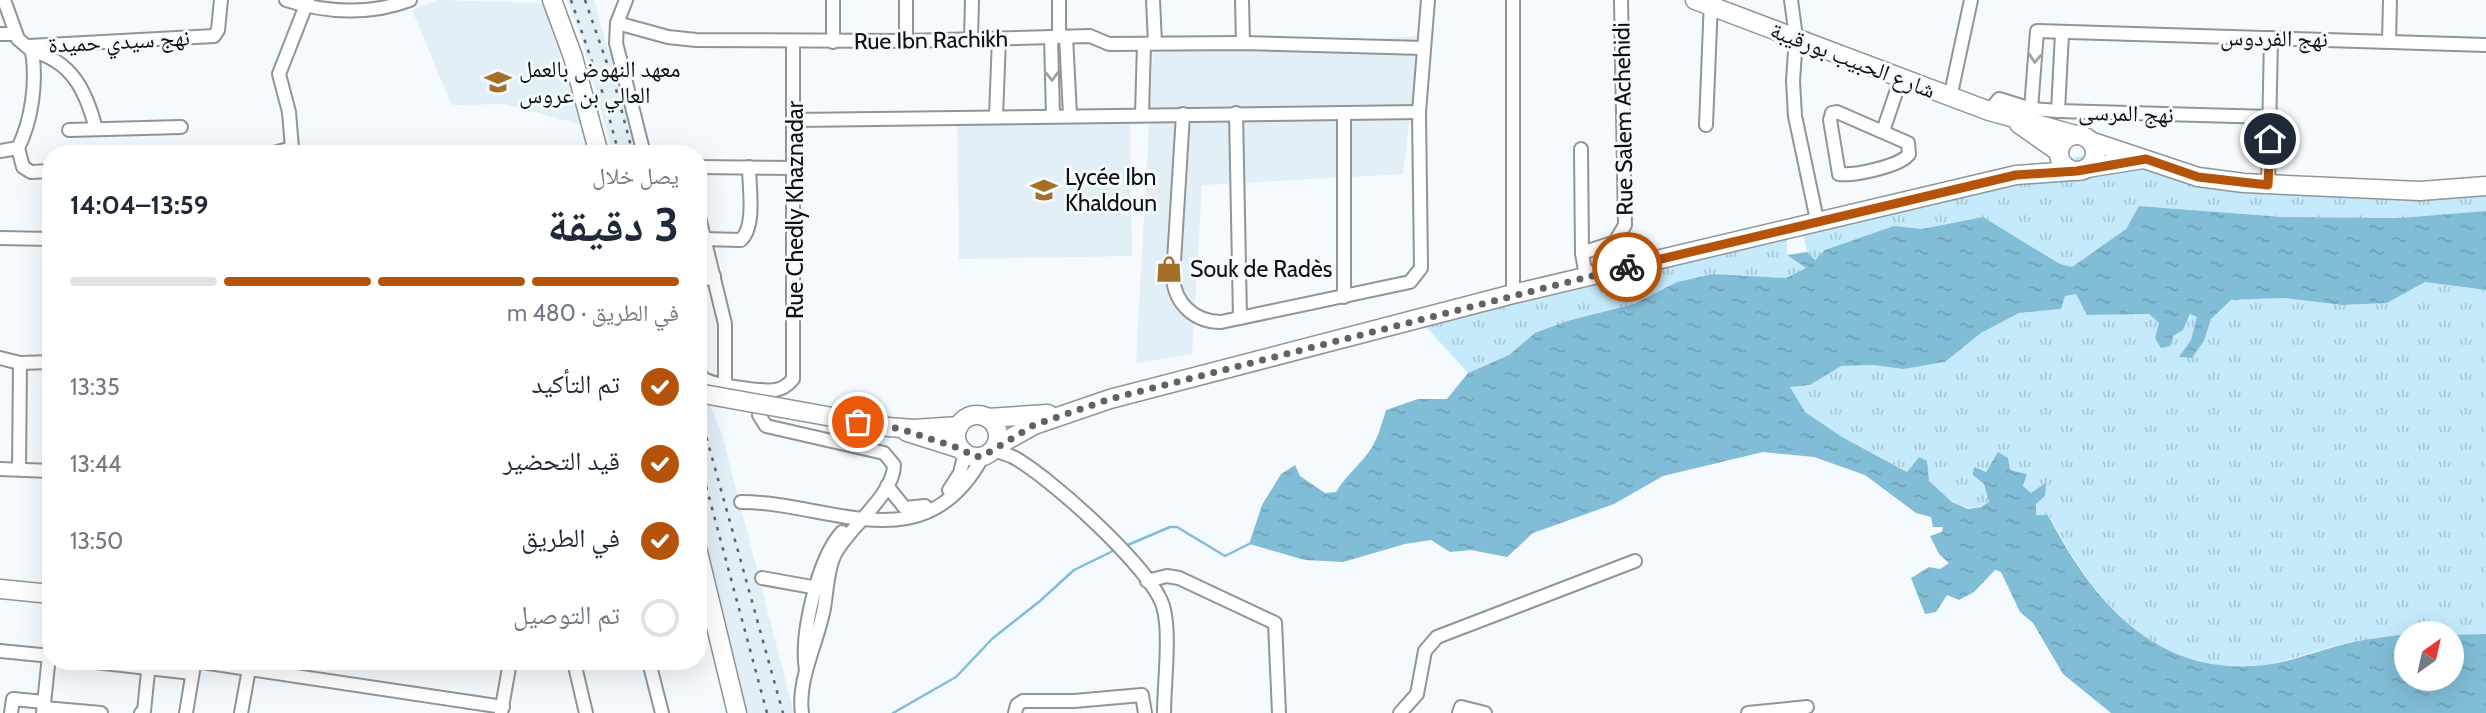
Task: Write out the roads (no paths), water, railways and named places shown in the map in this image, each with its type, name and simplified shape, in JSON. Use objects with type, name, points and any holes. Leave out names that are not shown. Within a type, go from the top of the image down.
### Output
[{"type":"main road","points":[[552,0],[573,57],[597,145]]},
{"type":"main road","name":"شارع الحبيب بورقيبة","points":[[1705,2],[1989,111],[2083,138],[2198,177],[2268,185],[2420,191],[2486,186]]},
{"type":"main road","name":"شارع الحبيب بورقيبة","points":[[2011,118],[2058,153]]},
{"type":"main road","points":[[707,395],[894,428],[979,451],[1066,413],[1513,294],[2016,175],[2058,153],[2063,141],[2083,138],[2094,155],[2079,169],[2063,165],[2058,153]]},
{"type":"main road","name":"شارع الحبيب بورقيبة","points":[[2016,175],[2146,159]]},
{"type":"main road","points":[[894,428],[959,426],[972,416],[988,418],[1066,413]]},
{"type":"main road","points":[[979,451],[998,431],[988,418]]},
{"type":"main road","points":[[959,426],[957,442],[979,451]]},
{"type":"main road","points":[[0,589],[42,593]]},
{"type":"main road","points":[[707,608],[737,713]]},
{"type":"street","points":[[4,0],[16,34],[30,48],[60,62],[84,93],[96,129]]},
{"type":"street","name":"نهج سيدي حميدة","points":[[30,48],[214,36],[218,30],[222,0]]},
{"type":"street","points":[[286,0],[372,11],[410,0]]},
{"type":"street","points":[[626,0],[617,23],[617,46],[642,145]]},
{"type":"street","points":[[833,0],[833,42]]},
{"type":"street","points":[[906,0],[906,41]]},
{"type":"street","points":[[971,39],[972,0]]},
{"type":"street","points":[[1053,116],[1059,0]]},
{"type":"street","points":[[1142,115],[1153,0]]},
{"type":"street","points":[[1242,0],[1243,43]]},
{"type":"street","points":[[1183,114],[1172,278],[1175,291],[1185,307],[1199,318],[1221,322],[1410,282],[1420,272],[1419,112],[1428,0]]},
{"type":"street","points":[[1513,0],[1513,294]]},
{"type":"street","name":"Rue Salem Achehidi","points":[[1581,253],[1615,242],[1625,225],[1621,0]]},
{"type":"street","points":[[1791,0],[1796,37],[1793,98],[1817,220]]},
{"type":"street","points":[[1950,97],[1971,0]]},
{"type":"street","points":[[2389,41],[2390,0]]},
{"type":"street","points":[[1705,2],[1706,125]]},
{"type":"street","points":[[295,145],[279,74],[307,3]]},
{"type":"street","name":"Rue Ibn Rachikh","points":[[617,23],[682,38],[793,42],[1090,36],[1098,37],[1109,44],[1243,43],[1423,48]]},
{"type":"street","name":"نهج الفردوس","points":[[2031,109],[2037,31],[2486,45]]},
{"type":"street","points":[[2058,111],[2062,33]]},
{"type":"street","points":[[0,34],[16,34]]},
{"type":"street","points":[[1059,37],[1070,115]]},
{"type":"street","points":[[996,117],[999,38]]},
{"type":"street","points":[[2268,185],[2272,38]]},
{"type":"street","name":"Rue Chedly Khaznadar","points":[[762,390],[777,390],[788,386],[793,379],[793,42]]},
{"type":"street","points":[[30,48],[33,86],[24,136],[18,148],[23,167],[31,172],[42,171]]},
{"type":"street","points":[[1883,131],[1901,78]]},
{"type":"street","name":"نهج المرسى","points":[[1989,111],[2000,99],[2031,109],[2058,111],[2271,117]]},
{"type":"street","points":[[795,120],[1419,112]]},
{"type":"street","points":[[1833,112],[1883,131],[1910,146],[1907,158],[1880,167],[1839,174],[1830,120],[1833,112]]},
{"type":"street","points":[[1236,113],[1240,318]]},
{"type":"street","points":[[1344,114],[1344,297]]},
{"type":"street","points":[[69,130],[181,127]]},
{"type":"street","points":[[0,151],[18,148]]},
{"type":"street","points":[[1581,149],[1581,253],[1586,277]]},
{"type":"street","points":[[707,167],[794,168]]},
{"type":"street","points":[[707,239],[741,240],[747,233],[749,167]]},
{"type":"street","points":[[0,238],[42,239]]},
{"type":"street","points":[[707,250],[725,324],[725,384]]},
{"type":"street","points":[[707,279],[714,276]]},
{"type":"street","points":[[0,358],[20,363],[42,362]]},
{"type":"street","points":[[19,470],[20,363]]},
{"type":"street","points":[[707,379],[762,390],[759,415],[763,425],[884,453],[894,465],[887,486],[860,518],[830,546],[804,657],[806,670],[801,697],[803,713]]},
{"type":"street","points":[[887,486],[905,508],[930,504],[954,485],[979,451]]},
{"type":"street","points":[[741,502],[783,505],[860,518],[897,520],[937,507],[958,491],[979,451]]},
{"type":"street","points":[[979,451],[1013,457],[1046,481],[1113,541],[1147,581],[1163,604],[1166,618],[1164,713]]},
{"type":"street","points":[[0,469],[42,471]]},
{"type":"street","points":[[1400,713],[1417,694],[1425,651],[1437,637],[1635,561]]},
{"type":"street","points":[[1147,581],[1167,576],[1179,578],[1275,623],[1279,713]]},
{"type":"street","points":[[762,578],[822,588]]},
{"type":"street","points":[[0,651],[42,655]]},
{"type":"street","points":[[44,708],[48,670]]},
{"type":"street","points":[[141,713],[144,711],[148,670]]},
{"type":"street","points":[[186,713],[193,670]]},
{"type":"street","points":[[242,713],[249,670]]},
{"type":"street","points":[[261,670],[502,710],[509,670]]},
{"type":"street","points":[[576,670],[586,713]]},
{"type":"street","points":[[651,670],[663,713]]},
{"type":"street","points":[[1015,713],[1019,702],[1074,707],[1142,695],[1145,713]]},
{"type":"street","points":[[11,713],[13,699],[44,708],[101,713]]},
{"type":"street","points":[[1748,713],[1806,705]]},
{"type":"street","points":[[1459,713],[1461,707],[1466,706],[1485,713]]},
{"type":"water","points":[[2139,206],[2283,217],[2399,218],[2486,211],[2486,290],[2425,282],[2387,303],[2342,305],[2283,298],[2231,300],[2211,319],[2204,341],[2192,358],[2179,357],[2191,340],[2197,317],[2190,314],[2183,330],[2173,336],[2170,346],[2161,348],[2155,338],[2159,323],[2149,314],[2087,315],[2076,294],[2065,296],[2061,309],[2019,313],[1981,333],[1945,362],[1903,369],[1874,365],[1841,366],[1810,385],[1790,387],[1805,412],[1842,437],[1907,472],[1919,457],[1927,461],[1929,481],[1952,502],[1968,509],[1981,507],[1989,502],[1984,484],[1973,475],[1974,467],[1986,472],[1998,452],[2008,458],[2010,470],[2027,474],[2023,486],[2031,493],[2046,483],[2045,496],[2036,504],[2036,515],[2048,515],[2084,575],[2105,601],[2129,624],[2155,643],[2185,657],[2218,665],[2254,666],[2292,659],[2366,639],[2394,636],[2394,691],[2464,691],[2464,635],[2486,634],[2486,713],[2111,713],[2063,674],[2033,623],[2020,612],[2001,572],[1995,570],[1974,592],[1959,600],[1947,595],[1936,612],[1925,614],[1911,578],[1929,567],[1940,569],[1949,563],[1939,554],[1930,536],[1942,532],[1943,527],[1933,527],[1931,517],[1916,513],[1865,475],[1814,457],[1763,452],[1663,476],[1614,504],[1533,533],[1507,557],[1471,550],[1450,552],[1431,540],[1405,544],[1343,562],[1305,560],[1249,544],[1262,505],[1281,474],[1295,465],[1300,476],[1325,493],[1336,492],[1373,446],[1386,410],[1418,399],[1447,399],[1468,373],[1509,355],[1535,333],[1567,321],[1634,304],[1677,282],[1713,274],[1786,278],[1806,268],[1787,255],[1807,252],[1815,260],[1825,250],[1894,226],[1922,229],[1983,217],[2060,264],[2072,267],[2126,229]]},
{"type":"waterway","points":[[1123,547],[1170,527],[1177,527],[1225,556],[1249,544]]},
{"type":"waterway","points":[[893,713],[956,677],[993,638],[1074,570],[1117,549]]},
{"type":"railway","points":[[571,0],[602,91],[617,145]]},
{"type":"railway","points":[[585,0],[616,89],[631,145]]},
{"type":"railway","points":[[707,439],[783,713]]},
{"type":"railway","points":[[707,490],[767,713]]},
{"type":"place","name":"معهد النهوض بالعمل العالي بن عروس","points":[[498,82]]},
{"type":"place","name":"Lycée Ibn Khaldoun","points":[[1044,190]]},
{"type":"place","name":"Souk de Radès","points":[[1169,269]]}]
